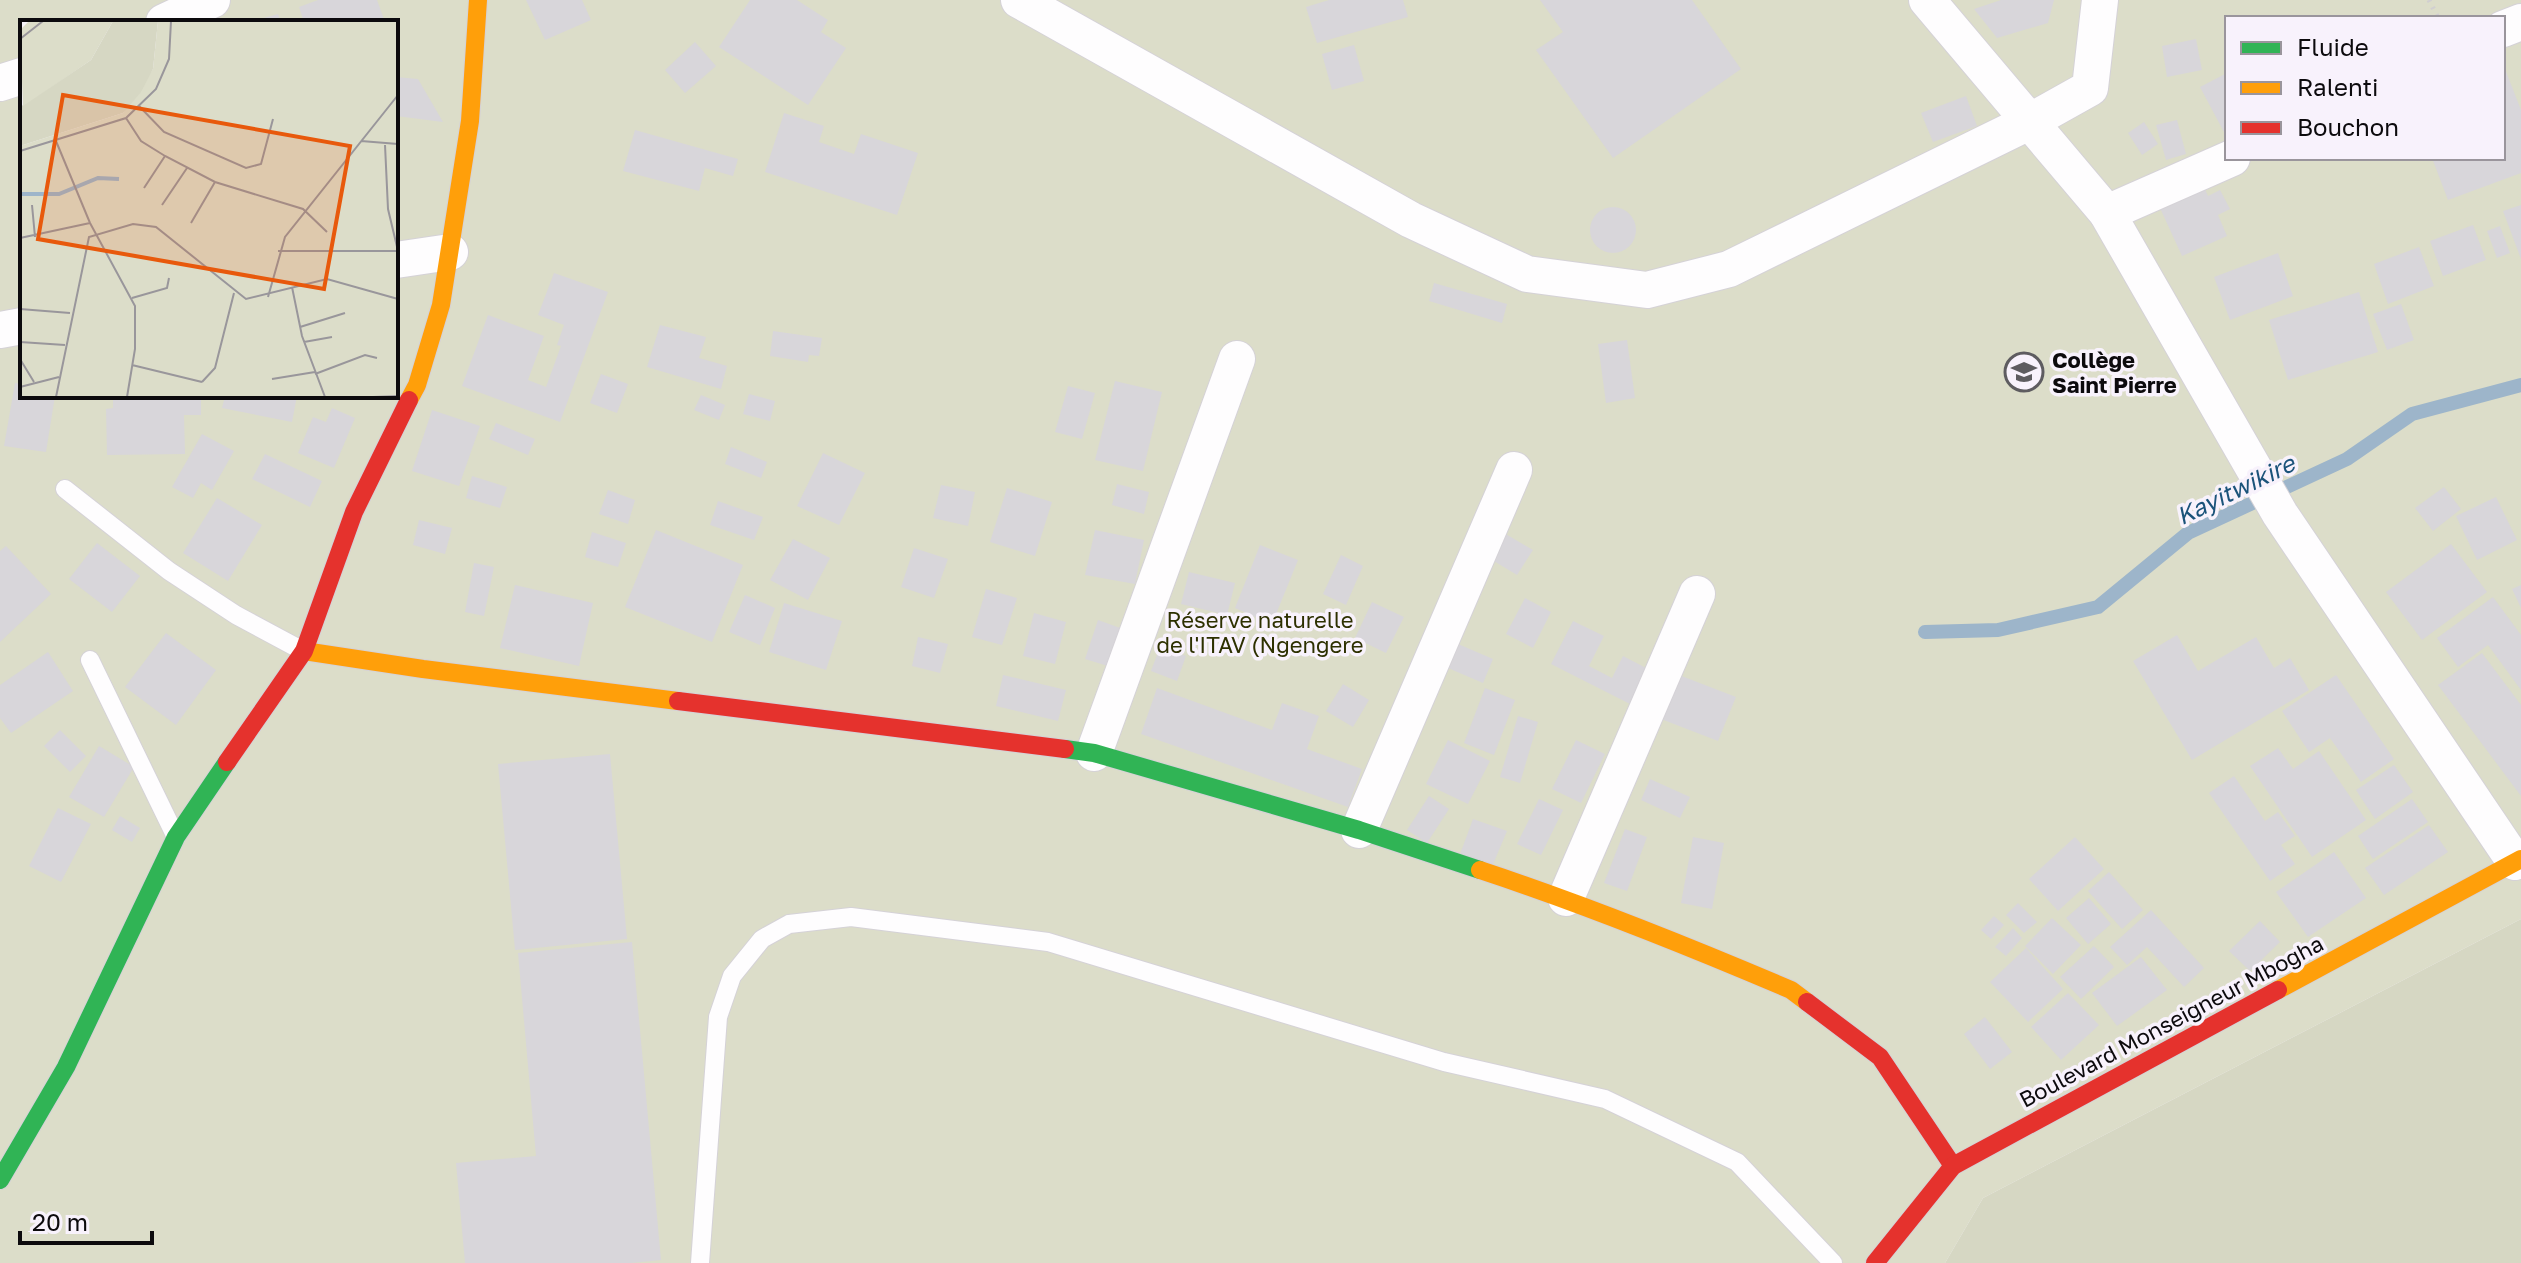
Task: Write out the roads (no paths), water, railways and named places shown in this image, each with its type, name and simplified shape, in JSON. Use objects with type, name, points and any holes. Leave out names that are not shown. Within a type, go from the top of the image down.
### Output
[{"type":"street","points":[[168,20],[212,0]]},
{"type":"street","points":[[0,1180],[66,1067],[176,837],[304,651],[354,512],[417,385],[441,305],[450,252],[470,121],[478,0]]},
{"type":"street","points":[[1019,0],[1411,220],[1527,274],[1647,290],[1729,269],[2031,121],[2090,88],[2100,0]]},
{"type":"street","points":[[1927,0],[2107,213],[2275,504],[2518,860]]},
{"type":"street","points":[[0,83],[20,77]]},
{"type":"street","points":[[2107,213],[2227,160]]},
{"type":"street","points":[[398,260],[450,252]]},
{"type":"street","points":[[0,330],[20,326]]},
{"type":"street","points":[[1094,753],[1237,359]]},
{"type":"street","points":[[1359,830],[1514,470]]},
{"type":"street","points":[[1566,898],[1697,594]]},
{"type":"street","points":[[304,651],[423,669],[1094,753],[1359,830],[1566,898],[1791,990],[1880,1057],[1953,1166]]},
{"type":"street","name":"Boulevard Monseigneur Mbogha","points":[[1875,1263],[1953,1166],[2518,860]]},
{"type":"lane","points":[[65,489],[169,571],[236,615],[304,651]]},
{"type":"lane","points":[[90,660],[176,837]]},
{"type":"lane","points":[[700,1263],[718,1017],[732,976],[762,939],[789,924],[851,917],[1048,942],[1444,1062],[1605,1099],[1737,1162],[1833,1263]]},
{"type":"waterway","name":"Kayitwikire","points":[[1925,632],[1998,630],[2098,607],[2188,533],[2347,459],[2412,414],[2521,385]]},
{"type":"place","name":"Collège Saint Pierre","points":[[2024,372]]},
{"type":"park label","name":"Réserve naturelle de l'ITAV (Ngengere","points":[[1260,632]]}]
